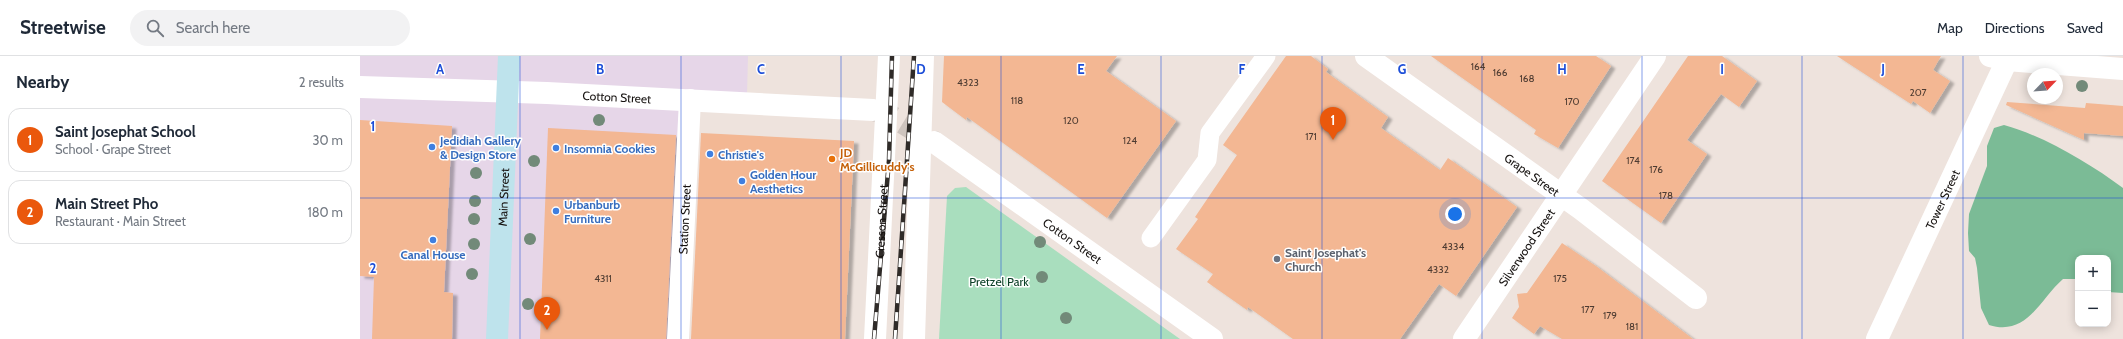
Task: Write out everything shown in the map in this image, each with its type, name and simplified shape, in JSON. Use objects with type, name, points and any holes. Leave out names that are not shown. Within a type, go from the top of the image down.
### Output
[{"type":"street","name":"Main Street","points":[[497,339],[509,56]]},
{"type":"street","name":"Cresson Street","points":[[875,339],[889,56]]},
{"type":"street","points":[[914,339],[923,56]]},
{"type":"street","name":"Grape Street","points":[[1366,56],[1562,195],[1696,298]]},
{"type":"street","name":"Silverwood Street","points":[[1464,339],[1655,56]]},
{"type":"street","points":[[1998,58],[2123,69]]},
{"type":"street","name":"Tower Street","points":[[1876,339],[1998,58]]},
{"type":"street","name":"Cotton Street","points":[[360,87],[690,100],[873,110]]},
{"type":"street","name":"Station Street","points":[[678,339],[690,100]]},
{"type":"street","name":"Cotton Street","points":[[934,142],[1212,339]]},
{"type":"lane","points":[[1151,238],[1207,160],[1210,133],[1266,56]]},
{"type":"shaded area","points":[[360,56],[748,56],[747,95],[692,91],[685,339],[360,339]]},
{"type":"green space","points":[[2004,125],[2035,136],[2066,151],[2096,169],[2123,188],[2123,293],[2111,292],[2111,255],[2075,255],[2075,279],[2063,279],[2032,314],[2013,326],[2002,327],[1989,325],[1981,308],[1977,268],[1975,258],[1969,251],[1968,233],[1969,214],[1987,166],[1987,146],[1994,128]]},
{"type":"green space","name":"Pretzel Park","points":[[966,187],[1180,339],[939,339],[947,196],[955,188]]},
{"type":"building","points":[[944,56],[1117,56],[1106,71],[1176,121],[1107,218],[967,117],[966,120],[942,102]]},
{"type":"building","points":[[1286,56],[1311,56],[1328,69],[1326,72],[1388,117],[1381,128],[1440,170],[1448,158],[1517,207],[1456,296],[1439,284],[1400,339],[1293,339],[1248,307],[1247,310],[1207,282],[1213,274],[1176,249],[1198,219],[1195,217],[1237,155],[1223,145]]},
{"type":"building","points":[[1431,56],[1596,56],[1611,66],[1558,148],[1534,134],[1536,130]]},
{"type":"building","points":[[1688,56],[1722,56],[1757,81],[1739,107],[1721,94],[1687,140],[1707,154],[1661,223],[1602,181]]},
{"type":"building","points":[[1837,56],[1941,56],[1933,70],[1950,81],[1930,113],[1913,101],[1911,104]]},
{"type":"building","points":[[2007,102],[2085,108],[2086,103],[2123,106],[2123,136],[2084,133],[2084,140],[2006,105]]},
{"type":"building","points":[[360,120],[452,126],[444,292],[453,293],[452,339],[372,339],[374,277],[360,276]]},
{"type":"building","points":[[548,128],[676,135],[666,339],[540,339]]},
{"type":"building","points":[[701,133],[854,141],[845,339],[691,339]]},
{"type":"building","points":[[1562,243],[1596,266],[1693,339],[1562,339],[1540,326],[1534,334],[1512,318],[1519,307],[1517,294],[1527,293]]},
{"type":"tunnel","points":[[873,110],[886,113],[934,142]]},
{"type":"railway","points":[[874,339],[889,160],[892,56]]},
{"type":"railway","points":[[895,339],[914,56]]},
{"type":"place","name":"Saint Josephat School","points":[[1333,140]]},
{"type":"place","name":"Jedidiah Gallery & Design Store","points":[[432,147]]},
{"type":"place","name":"Insomnia Cookies","points":[[556,148]]},
{"type":"place","name":"Christie's","points":[[710,154]]},
{"type":"place","name":"JD McGillicuddy's","points":[[832,159]]},
{"type":"place","name":"Golden Hour Aesthetics","points":[[742,181]]},
{"type":"place","name":"Urbanburb Furniture","points":[[556,211]]},
{"type":"place","name":"Canal House","points":[[433,240]]},
{"type":"place","name":"Saint Josephat's Church","points":[[1277,259]]},
{"type":"place","name":"Main Street Pho","points":[[547,330]]}]
